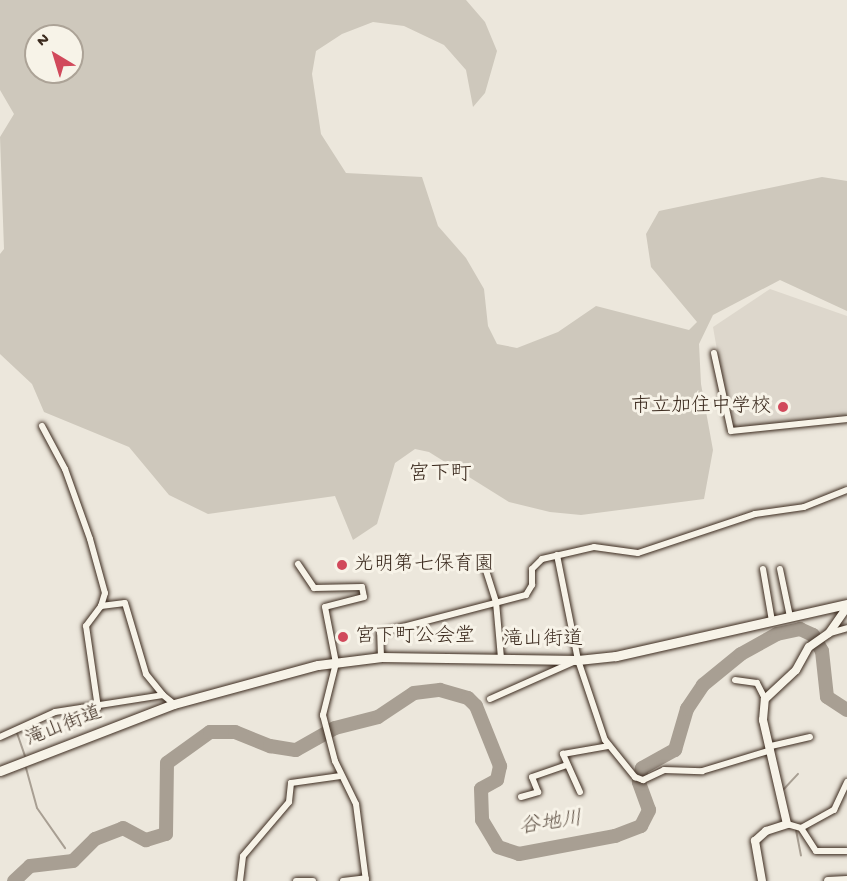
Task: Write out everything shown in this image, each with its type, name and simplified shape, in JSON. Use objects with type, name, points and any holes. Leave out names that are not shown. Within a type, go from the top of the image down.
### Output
[{"type":"highway","name":"滝山街道","points":[[0,771],[174,704],[269,675],[381,657],[578,660],[847,605]]},
{"type":"main road","points":[[762,881],[755,842],[766,831],[787,824],[763,720],[764,702],[796,670],[813,644],[825,636],[847,605]]},
{"type":"main road","points":[[828,881],[847,880]]},
{"type":"street","points":[[714,353],[730,431],[847,420]]},
{"type":"street","points":[[42,426],[65,469],[90,540],[105,593],[101,606],[86,626],[98,708]]},
{"type":"street","points":[[381,657],[380,633],[526,595],[536,564],[557,555],[594,547],[638,553],[755,514],[804,507],[847,490]]},
{"type":"street","points":[[557,555],[578,660],[609,747],[635,777],[643,780],[664,770],[702,771],[810,737]]},
{"type":"street","points":[[483,561],[496,602],[501,658]]},
{"type":"street","points":[[298,564],[314,588],[362,587],[364,597],[326,607],[336,663],[324,708],[325,728],[341,776],[359,818],[366,880],[343,881]]},
{"type":"street","points":[[763,569],[772,621]]},
{"type":"street","points":[[780,569],[790,617]]},
{"type":"street","points":[[101,606],[125,603],[146,674],[163,695],[174,704]]},
{"type":"street","points":[[825,636],[847,628]]},
{"type":"street","points":[[489,699],[578,660]]},
{"type":"street","points":[[735,680],[757,683],[764,702]]},
{"type":"street","points":[[0,737],[55,712],[98,708],[163,695]]},
{"type":"street","points":[[580,792],[562,754],[609,747]]},
{"type":"street","points":[[521,797],[538,792],[531,777],[566,765]]},
{"type":"street","points":[[240,881],[243,856],[289,802],[291,783],[341,776]]},
{"type":"street","points":[[801,828],[834,810],[847,782]]},
{"type":"street","points":[[787,824],[801,828],[816,851],[847,851]]},
{"type":"street","points":[[296,881],[313,881]]},
{"type":"shaded area","points":[[0,0],[466,0],[485,22],[497,51],[485,93],[473,107],[466,70],[444,45],[404,26],[373,22],[342,34],[316,51],[312,74],[321,134],[346,173],[422,177],[438,226],[466,258],[484,289],[488,326],[497,344],[517,348],[558,332],[596,306],[689,330],[697,322],[651,267],[646,234],[659,211],[822,177],[847,181],[847,311],[780,280],[713,315],[699,344],[701,384],[713,450],[704,499],[581,515],[550,512],[509,502],[429,452],[415,449],[395,463],[377,524],[353,540],[335,496],[208,514],[169,495],[129,447],[44,412],[32,384],[0,354],[0,254],[4,249],[0,137],[14,114],[0,90]]},
{"type":"shaded area","points":[[770,289],[847,316],[847,419],[731,431],[713,327]]},
{"type":"waterway","name":"谷地川","points":[[14,881],[30,866],[73,861],[95,839],[123,828],[146,840],[166,834],[167,763],[210,732],[235,732],[270,746],[296,750],[335,728],[378,717],[414,693],[440,690],[468,698],[476,706],[500,766],[497,780],[481,789],[482,820],[498,847],[519,854],[615,836],[641,826],[649,810],[639,782],[642,768],[675,750],[687,709],[703,685],[741,654],[777,634],[800,629],[813,635],[822,651],[827,697],[847,710]]},
{"type":"waterway","points":[[17,733],[25,756]]},
{"type":"waterway","points":[[26,768],[37,808],[65,848]]},
{"type":"waterway","points":[[783,790],[798,774]]},
{"type":"waterway","points":[[796,830],[801,856]]},
{"type":"place","name":"市立加住中学校","points":[[783,407]]},
{"type":"place","name":"光明第七保育園","points":[[342,565]]},
{"type":"place","name":"宮下町公会堂","points":[[343,637]]},
{"type":"district","name":"宮下町","points":[[440,476]]}]
